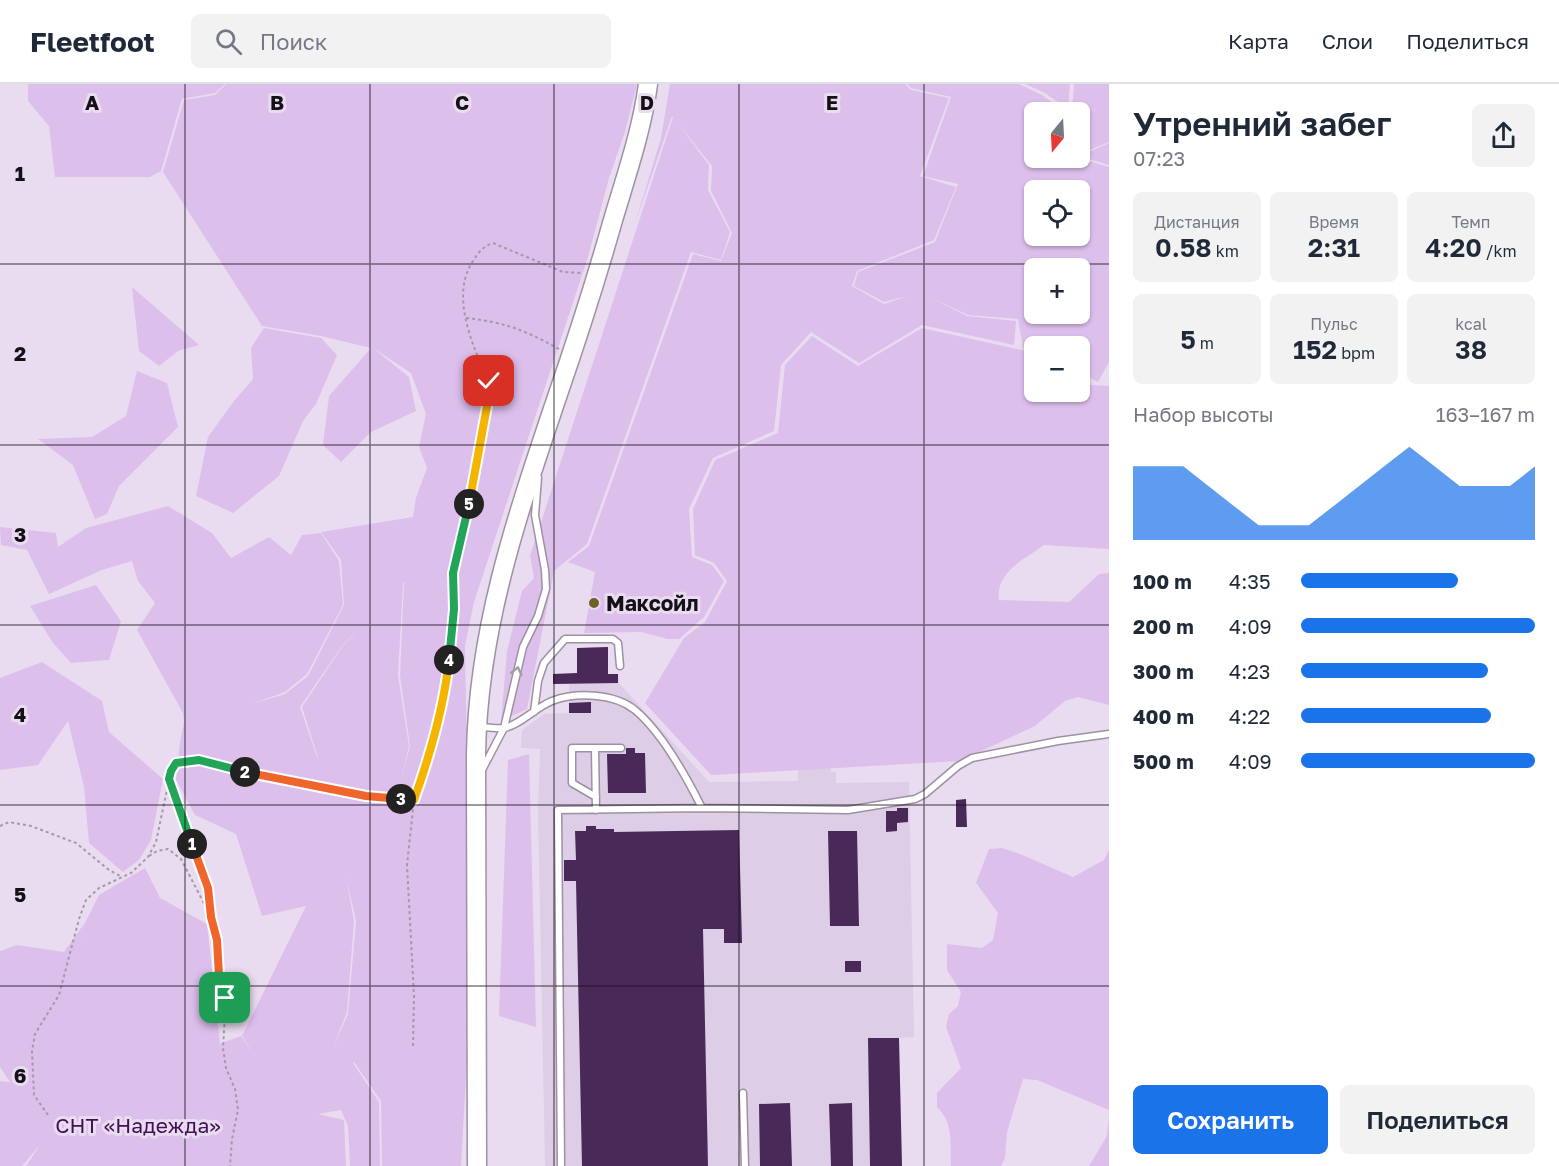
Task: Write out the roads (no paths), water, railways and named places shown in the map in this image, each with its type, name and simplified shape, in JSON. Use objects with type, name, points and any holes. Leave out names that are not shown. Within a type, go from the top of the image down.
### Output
[{"type":"main road","points":[[477,1166],[476,781],[477,726],[485,649],[510,537],[597,273],[637,133],[648,84]]},
{"type":"lane","points":[[476,781],[504,728],[523,647],[538,616],[546,589],[545,570],[535,515],[544,436]]},
{"type":"lane","points":[[534,712],[538,681],[544,663],[565,639],[613,639],[618,643],[620,666]]},
{"type":"lane","points":[[477,726],[504,728],[543,705],[569,696],[602,697],[634,709],[646,722],[686,776],[702,808]]},
{"type":"lane","points":[[561,1166],[558,810],[702,808],[848,810],[909,800],[925,794],[958,766],[972,758],[1058,741],[1109,735]]},
{"type":"lane","points":[[596,797],[572,783],[572,748],[621,748]]},
{"type":"lane","points":[[595,748],[596,810]]},
{"type":"lane","points":[[743,1093],[744,1166]]},
{"type":"place","name":"Максойл","points":[[594,603]]},
{"type":"park label","name":"СНТ «Надежда»","points":[[138,1125]]}]
